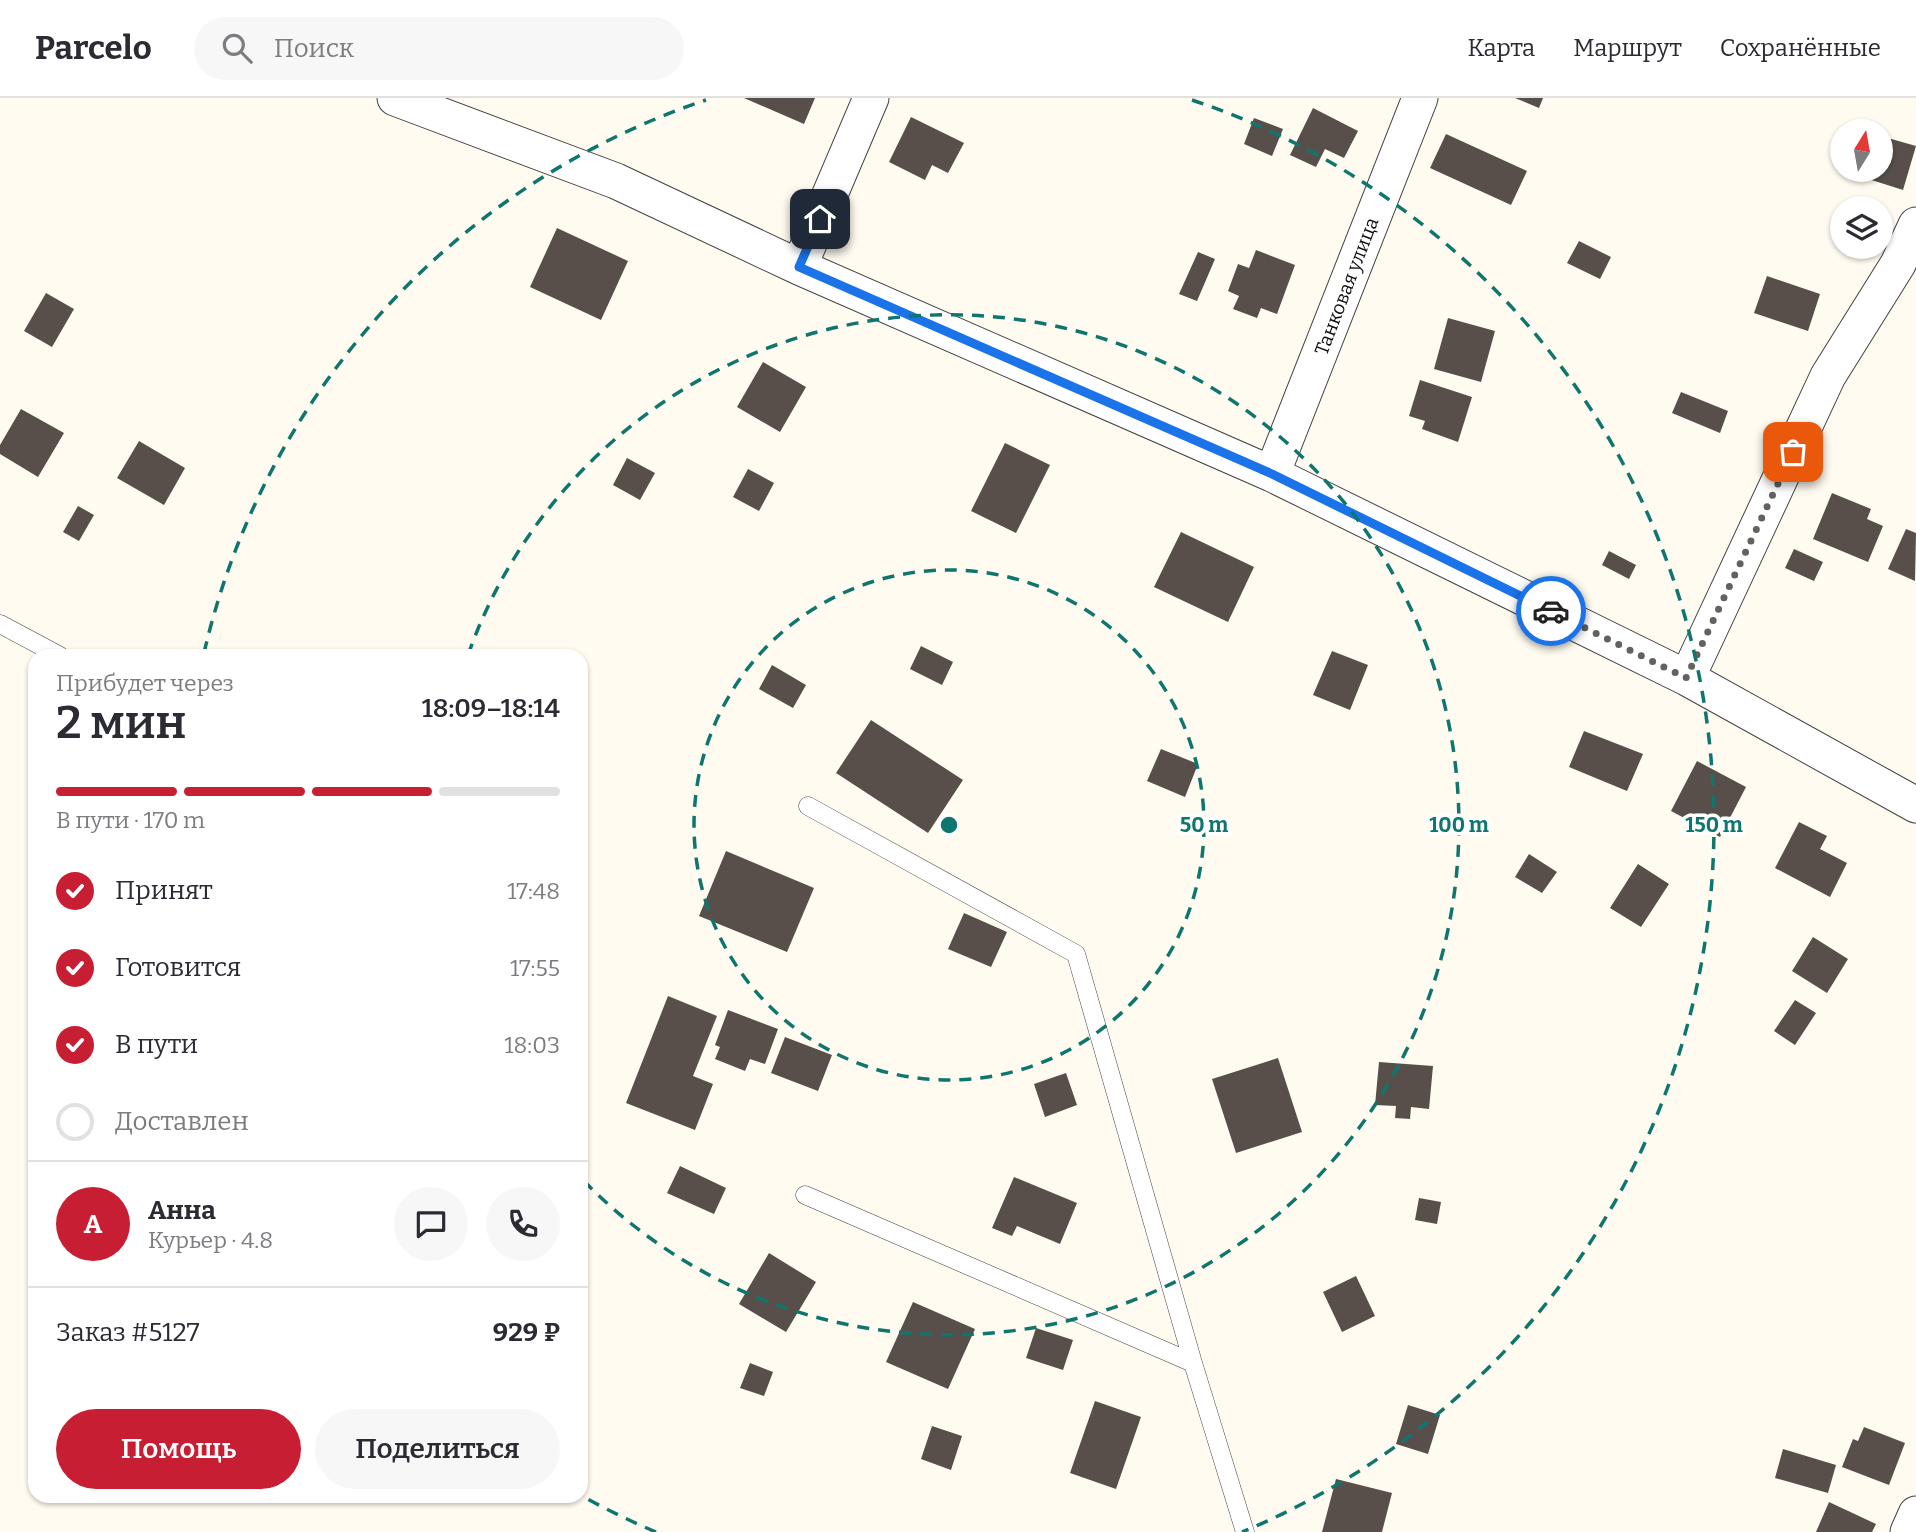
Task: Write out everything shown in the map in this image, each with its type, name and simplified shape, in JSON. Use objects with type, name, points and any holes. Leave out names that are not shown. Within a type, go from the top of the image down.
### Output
[{"type":"street","points":[[395,98],[616,181],[799,267],[1272,474],[1686,678],[1916,804]]},
{"type":"street","points":[[799,267],[871,98]]},
{"type":"street","name":"Танковая улица","points":[[1272,474],[1420,98]]},
{"type":"street","points":[[1686,678],[1828,376],[1898,264],[1916,225]]},
{"type":"lane","points":[[0,624],[47,649]]},
{"type":"lane","points":[[808,806],[1076,954],[1193,1363],[1245,1532]]},
{"type":"lane","points":[[805,1195],[1193,1363]]},
{"type":"building","points":[[744,98],[815,98],[804,124]]},
{"type":"building","points":[[1515,98],[1543,98],[1539,108]]},
{"type":"building","points":[[1313,108],[1358,131],[1344,158],[1325,149],[1316,167],[1290,155]]},
{"type":"building","points":[[911,117],[964,143],[948,173],[932,165],[925,180],[889,162]]},
{"type":"building","points":[[1254,118],[1283,129],[1272,156],[1244,144]]},
{"type":"building","points":[[1446,134],[1527,171],[1511,205],[1430,168]]},
{"type":"building","points":[[1894,140],[1916,146],[1903,190],[1878,182],[1894,182]]},
{"type":"building","points":[[557,228],[628,261],[601,320],[530,287]]},
{"type":"building","points":[[1579,241],[1611,257],[1600,279],[1567,263]]},
{"type":"building","points":[[1256,250],[1295,265],[1277,314],[1261,308],[1257,318],[1233,309],[1239,296],[1228,291],[1238,264],[1249,268]]},
{"type":"building","points":[[1198,252],[1215,259],[1197,301],[1179,294]]},
{"type":"building","points":[[1767,276],[1820,294],[1808,331],[1754,313]]},
{"type":"building","points":[[46,293],[74,309],[52,347],[24,331]]},
{"type":"building","points":[[1448,318],[1495,331],[1481,382],[1434,369]]},
{"type":"building","points":[[763,362],[806,387],[780,432],[737,407]]},
{"type":"building","points":[[1420,380],[1472,397],[1458,442],[1422,429],[1425,421],[1409,416]]},
{"type":"building","points":[[1681,392],[1728,411],[1720,433],[1672,413]]},
{"type":"building","points":[[21,409],[64,433],[38,477],[0,454],[0,445]]},
{"type":"building","points":[[139,441],[185,468],[164,505],[117,478]]},
{"type":"building","points":[[1005,443],[1050,465],[1016,533],[971,511]]},
{"type":"building","points":[[627,458],[655,473],[640,500],[613,485]]},
{"type":"building","points":[[748,469],[774,483],[759,511],[733,497]]},
{"type":"building","points":[[1832,493],[1871,509],[1867,519],[1883,526],[1868,562],[1813,539]]},
{"type":"building","points":[[78,506],[94,515],[79,541],[63,532]]},
{"type":"building","points":[[1906,529],[1916,533],[1915,581],[1888,569]]},
{"type":"building","points":[[1181,532],[1254,567],[1228,622],[1154,587]]},
{"type":"building","points":[[1794,549],[1823,562],[1814,581],[1785,568]]},
{"type":"building","points":[[1609,551],[1636,565],[1629,579],[1602,565]]},
{"type":"building","points":[[921,646],[953,662],[942,685],[910,669]]},
{"type":"building","points":[[1332,651],[1368,665],[1350,710],[1313,695]]},
{"type":"building","points":[[772,665],[806,685],[793,708],[759,689]]},
{"type":"building","points":[[871,720],[963,780],[928,833],[836,773]]},
{"type":"building","points":[[1584,731],[1643,754],[1627,791],[1569,767]]},
{"type":"building","points":[[1161,749],[1198,764],[1185,797],[1147,781]]},
{"type":"building","points":[[1697,761],[1746,787],[1720,837],[1671,811]]},
{"type":"building","points":[[1799,822],[1827,836],[1820,849],[1847,863],[1830,897],[1775,868]]},
{"type":"building","points":[[726,851],[814,888],[787,952],[699,916]]},
{"type":"building","points":[[1529,854],[1557,872],[1542,893],[1515,877]]},
{"type":"building","points":[[1638,864],[1669,884],[1641,927],[1610,908]]},
{"type":"building","points":[[964,913],[1007,932],[991,967],[948,949]]},
{"type":"building","points":[[1813,937],[1848,959],[1827,993],[1792,971]]},
{"type":"building","points":[[668,996],[717,1016],[693,1076],[713,1084],[695,1130],[626,1103]]},
{"type":"building","points":[[1795,1000],[1816,1013],[1795,1045],[1774,1031]]},
{"type":"building","points":[[728,1010],[778,1029],[765,1064],[750,1059],[745,1071],[715,1059],[720,1047],[715,1045]]},
{"type":"building","points":[[785,1037],[832,1055],[818,1091],[771,1073]]},
{"type":"building","points":[[1278,1058],[1302,1132],[1236,1153],[1212,1079]]},
{"type":"building","points":[[1379,1062],[1433,1066],[1429,1109],[1411,1107],[1410,1119],[1395,1118],[1396,1106],[1375,1105]]},
{"type":"building","points":[[1066,1073],[1077,1105],[1045,1117],[1034,1084]]},
{"type":"building","points":[[680,1166],[726,1188],[714,1214],[667,1193]]},
{"type":"building","points":[[1014,1177],[1077,1203],[1060,1244],[1017,1226],[1012,1236],[992,1228]]},
{"type":"building","points":[[1419,1198],[1441,1202],[1437,1224],[1415,1220]]},
{"type":"building","points":[[769,1253],[816,1282],[786,1332],[739,1304]]},
{"type":"building","points":[[1356,1276],[1375,1316],[1342,1332],[1323,1292]]},
{"type":"building","points":[[913,1302],[975,1329],[948,1389],[886,1362]]},
{"type":"building","points":[[1036,1328],[1073,1340],[1063,1370],[1026,1358]]},
{"type":"building","points":[[750,1363],[773,1372],[764,1396],[740,1388]]},
{"type":"building","points":[[1095,1401],[1141,1417],[1116,1489],[1070,1473]]},
{"type":"building","points":[[1408,1405],[1440,1415],[1428,1454],[1396,1444]]},
{"type":"building","points":[[932,1426],[962,1436],[951,1470],[921,1459]]},
{"type":"building","points":[[1864,1427],[1905,1443],[1889,1485],[1842,1467],[1853,1439],[1858,1441]]},
{"type":"building","points":[[1783,1449],[1836,1465],[1828,1493],[1775,1478]]},
{"type":"building","points":[[1336,1479],[1392,1493],[1382,1532],[1322,1532]]},
{"type":"building","points":[[1829,1502],[1876,1524],[1872,1532],[1816,1532]]},
{"type":"way so far","points":[[1551,611],[1686,678],[1793,452]]},
{"type":"route","points":[[820,219],[799,267],[1272,474],[1551,611]]}]
